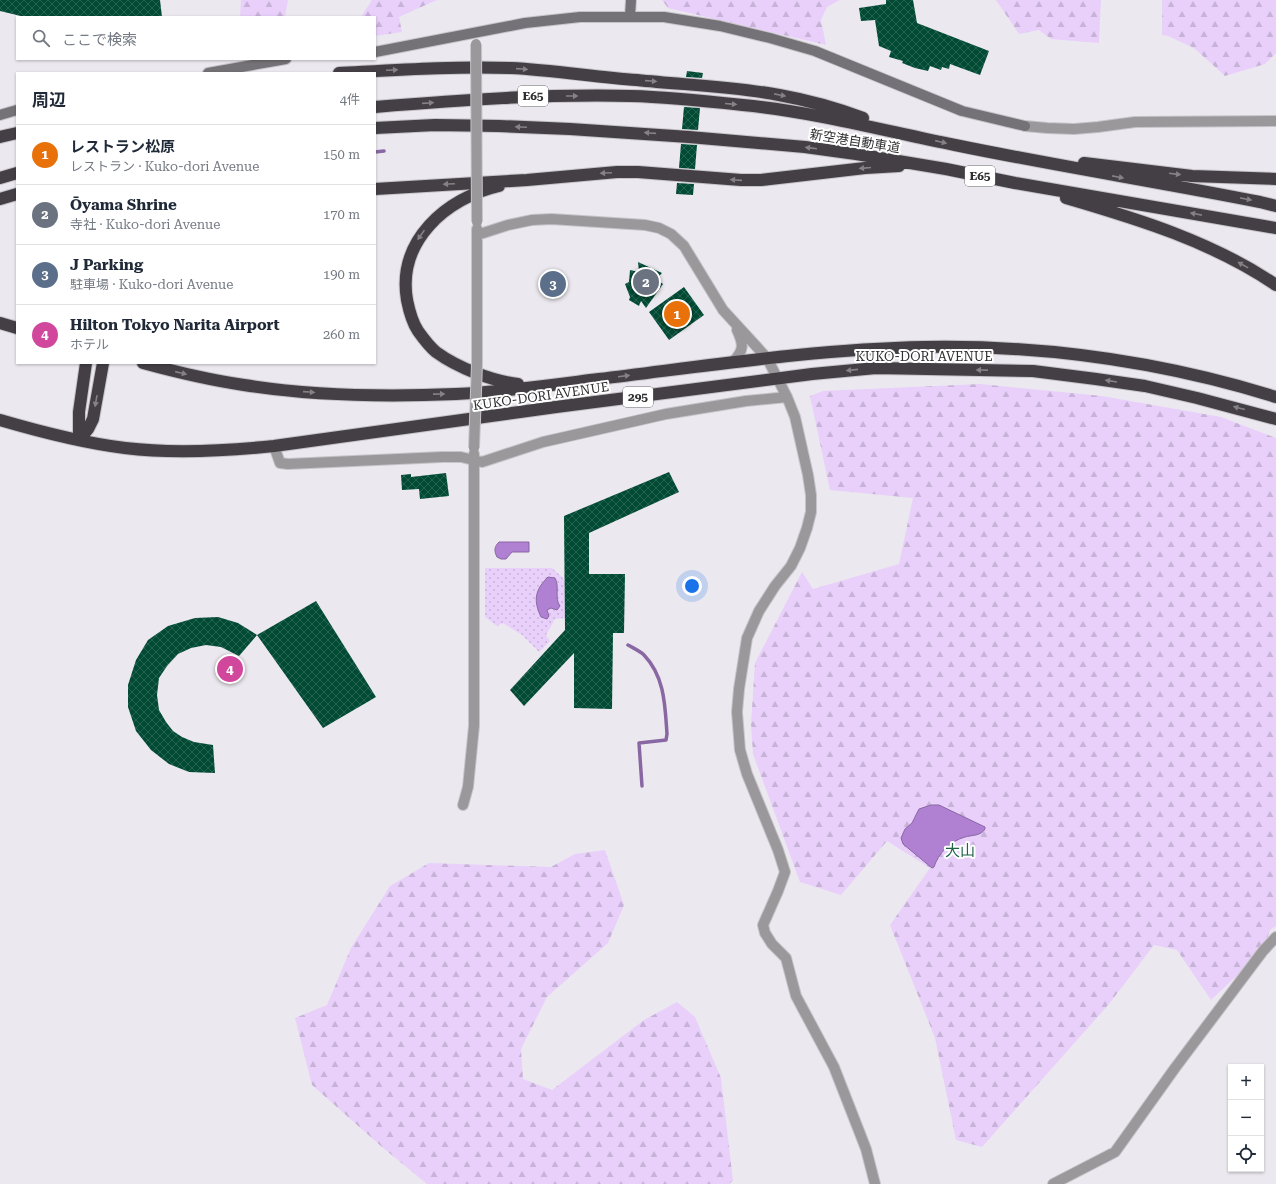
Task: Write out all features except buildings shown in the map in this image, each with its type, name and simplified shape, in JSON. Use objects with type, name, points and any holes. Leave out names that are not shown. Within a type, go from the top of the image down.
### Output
[{"type":"highway","points":[[357,72],[427,68],[511,68],[746,90],[815,103],[916,136]]},
{"type":"highway","name":"新空港自動車道","points":[[376,107],[489,98],[537,96],[633,96],[715,102],[778,109],[859,123],[997,153]]},
{"type":"highway","name":"新空港自動車道","points":[[376,128],[435,125],[499,126],[644,133],[805,147],[856,154],[1015,183]]},
{"type":"highway","points":[[0,137],[16,133]]},
{"type":"highway","points":[[997,153],[1192,176],[1276,179]]},
{"type":"highway","points":[[997,153],[1276,206]]},
{"type":"highway","points":[[376,188],[527,180],[596,173],[638,172],[742,180],[781,178],[877,167],[903,166],[946,170]]},
{"type":"highway","points":[[0,178],[16,173]]},
{"type":"highway","points":[[527,180],[494,187],[469,196],[438,216],[425,229],[416,244],[409,260],[405,291],[409,310],[418,330],[436,351],[470,370],[510,384],[537,387]]},
{"type":"highway","points":[[1015,183],[1276,228]]},
{"type":"highway","points":[[1015,183],[1084,203],[1168,231],[1203,245],[1235,261],[1276,285]]},
{"type":"highway","points":[[0,199],[16,194]]},
{"type":"highway","points":[[0,323],[16,328]]},
{"type":"highway","name":"KUKO-DORI AVENUE","points":[[147,364],[180,373],[244,385],[321,393],[365,395],[457,394],[537,387],[767,358],[924,347],[972,347],[1105,358],[1209,379],[1276,397]]},
{"type":"highway","points":[[79,440],[79,412],[86,364]]},
{"type":"highway","points":[[79,440],[88,429],[93,419],[103,364]]},
{"type":"highway","name":"KUKO-DORI AVENUE","points":[[0,420],[79,440],[126,448],[177,451],[237,450],[777,378],[876,368],[1033,371],[1096,379],[1145,386],[1276,419]]},
{"type":"street","points":[[630,16],[631,0]]},
{"type":"street","points":[[376,52],[533,22],[580,17],[664,17],[720,26],[815,51],[962,111],[1025,126],[1074,129],[1135,122],[1276,121]]},
{"type":"street","points":[[463,805],[468,787],[474,726],[474,448],[477,363],[475,32]]},
{"type":"street","points":[[214,72],[280,60]]},
{"type":"street","points":[[0,115],[16,110]]},
{"type":"street","points":[[477,235],[508,225],[532,220],[551,219],[645,225],[659,228],[671,234],[684,246],[723,310],[767,358],[787,397],[795,417],[808,475],[811,495],[811,512],[805,535],[791,566],[775,586],[759,611],[747,638],[740,677],[737,712],[740,750],[747,774],[778,850],[785,872],[763,925],[765,933],[772,944],[786,958],[796,996],[834,1067],[866,1149],[875,1184]]},
{"type":"street","points":[[733,321],[742,341],[742,350],[733,362]]},
{"type":"street","points":[[274,446],[280,463],[288,464],[442,457],[462,457],[482,462],[543,442],[666,414],[746,401],[787,397]]},
{"type":"street","points":[[1053,1184],[1115,1152],[1175,1068],[1263,951],[1276,936]]},
{"type":"green space","points":[[241,0],[288,0],[285,16],[240,16]]},
{"type":"green space","points":[[372,0],[437,0],[399,17],[402,32],[376,36],[376,16],[362,16]]},
{"type":"green space","points":[[662,0],[840,0],[827,7],[821,20],[826,45],[668,8]]},
{"type":"green space","points":[[996,0],[1101,0],[1099,43],[1051,39],[1039,30],[1019,34]]},
{"type":"green space","points":[[1162,0],[1276,0],[1276,53],[1265,64],[1225,76],[1194,48],[1168,36],[1162,35]]},
{"type":"green space","points":[[980,384],[1102,396],[1221,417],[1276,438],[1276,926],[1270,930],[1263,951],[1211,1000],[1177,950],[1154,945],[1109,1004],[982,1147],[956,1140],[935,1038],[890,925],[930,868],[887,841],[841,895],[800,882],[753,754],[751,724],[755,663],[802,572],[813,589],[899,564],[913,498],[830,490],[810,396],[823,391]]},
{"type":"green space","points":[[485,568],[552,568],[564,579],[565,618],[555,619],[546,635],[550,641],[539,652],[522,635],[503,623],[497,626],[485,617]]},
{"type":"green space","points":[[605,850],[624,905],[608,943],[547,997],[521,1049],[523,1079],[552,1090],[644,1020],[677,1002],[695,1017],[721,1078],[733,1181],[729,1184],[427,1184],[382,1147],[312,1085],[295,1018],[327,1005],[351,948],[390,886],[429,863],[551,867],[575,854]]},
{"type":"shaded area","points":[[499,542],[529,542],[529,552],[512,552],[506,559],[501,559],[497,557],[495,551],[495,547]]},
{"type":"shaded area","points":[[548,577],[555,578],[557,585],[557,600],[560,606],[557,610],[551,608],[547,610],[549,616],[547,619],[541,617],[536,600],[540,586]]},
{"type":"shaded area","points":[[931,805],[939,805],[985,827],[981,833],[965,837],[950,845],[938,857],[934,867],[932,868],[903,844],[901,838],[905,829],[912,823],[919,809]]},
{"type":"waterway","points":[[376,152],[384,151]]},
{"type":"waterway","points":[[628,645],[644,655],[651,664],[660,682],[666,713],[666,740],[639,743],[642,786]]},
{"type":"place","name":"Ōyama Shrine","points":[[646,282]]},
{"type":"place","name":"J Parking","points":[[553,284]]},
{"type":"place","name":"レストラン松原","points":[[677,314]]},
{"type":"place","name":"Hilton Tokyo Narita Airport","points":[[230,669]]},
{"type":"district","name":"大山","points":[[960,851]]}]
